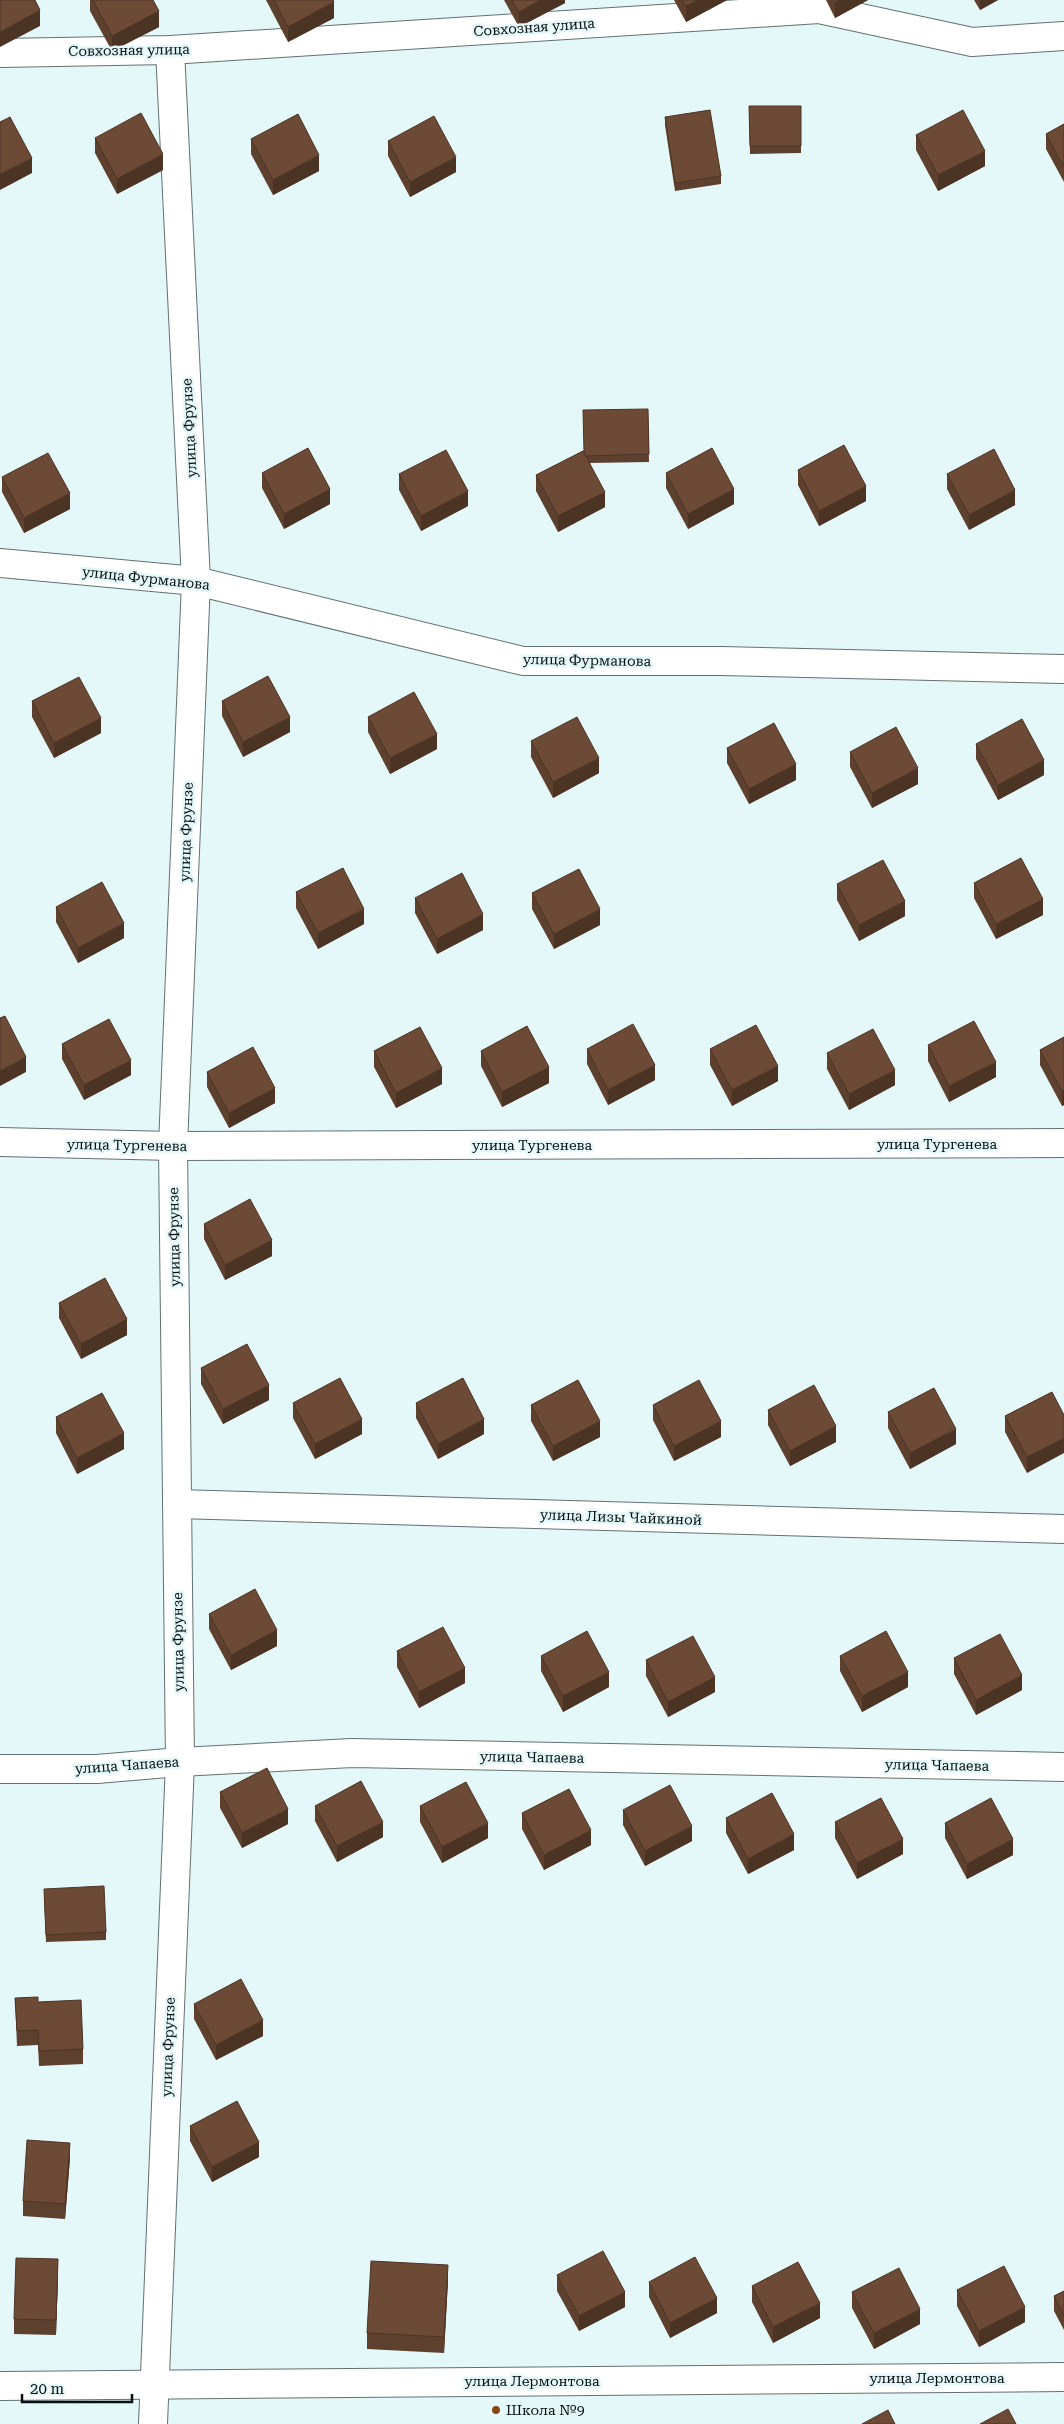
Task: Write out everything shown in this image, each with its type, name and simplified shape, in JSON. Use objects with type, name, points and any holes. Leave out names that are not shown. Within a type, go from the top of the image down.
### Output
[{"type":"street","name":"Совхозная улица","points":[[0,53],[170,50],[819,9],[972,42],[1064,36]]},
{"type":"street","name":"улица Фрунзе","points":[[153,2424],[153,2384],[180,1762],[174,1146],[196,580],[170,50]]},
{"type":"street","name":"улица Фурманова","points":[[0,563],[196,580],[523,661],[721,660],[1064,669]]},
{"type":"street","name":"улица Тургенева","points":[[0,1142],[174,1146],[1064,1143]]},
{"type":"street","name":"улица Лизы Чайкиной","points":[[177,1504],[1064,1530]]},
{"type":"street","name":"улица Чапаева","points":[[0,1769],[97,1769],[180,1762],[352,1753],[1064,1767]]},
{"type":"street","name":"улица Лермонтова","points":[[0,2386],[1064,2377]]},
{"type":"building","points":[[0,0],[35,0],[40,10],[0,32]]},
{"type":"building","points":[[93,0],[153,0],[159,11],[112,36]]},
{"type":"building","points":[[274,0],[333,0],[334,2],[288,27]]},
{"type":"building","points":[[512,0],[541,0],[519,12]]},
{"type":"building","points":[[682,0],[698,0],[686,6]]},
{"type":"building","points":[[749,106],[801,106],[801,146],[750,146]]},
{"type":"building","points":[[710,110],[721,176],[675,183],[665,117]]},
{"type":"building","points":[[963,110],[985,151],[938,175],[916,135]]},
{"type":"building","points":[[141,113],[163,154],[117,179],[95,138]]},
{"type":"building","points":[[298,114],[319,155],[273,180],[251,139]]},
{"type":"building","points":[[434,116],[456,157],[410,182],[388,141]]},
{"type":"building","points":[[10,117],[32,158],[0,174],[0,122]]},
{"type":"building","points":[[1064,124],[1064,167],[1046,134]]},
{"type":"building","points":[[648,409],[649,454],[586,456],[584,452],[583,410]]},
{"type":"building","points":[[844,445],[866,486],[819,511],[798,470]]},
{"type":"building","points":[[308,448],[330,489],[284,514],[262,473]]},
{"type":"building","points":[[712,448],[734,489],[688,514],[666,473]]},
{"type":"building","points":[[994,449],[1015,490],[969,515],[947,474]]},
{"type":"building","points":[[446,450],[468,491],[421,516],[399,474]]},
{"type":"building","points":[[583,451],[605,492],[558,516],[536,475]]},
{"type":"building","points":[[48,453],[70,493],[24,518],[2,477]]},
{"type":"building","points":[[268,676],[290,717],[243,742],[222,701]]},
{"type":"building","points":[[79,677],[101,718],[54,743],[32,701]]},
{"type":"building","points":[[414,692],[437,734],[390,758],[368,717]]},
{"type":"building","points":[[577,717],[599,758],[553,782],[531,741]]},
{"type":"building","points":[[1022,719],[1044,760],[998,785],[976,744]]},
{"type":"building","points":[[774,723],[796,764],[749,789],[727,748]]},
{"type":"building","points":[[896,727],[918,768],[872,793],[850,752]]},
{"type":"building","points":[[1021,858],[1043,899],[996,924],[974,883]]},
{"type":"building","points":[[883,860],[905,901],[859,925],[837,884]]},
{"type":"building","points":[[343,868],[364,909],[318,933],[296,892]]},
{"type":"building","points":[[579,869],[600,909],[554,934],[532,893]]},
{"type":"building","points":[[462,873],[483,914],[437,939],[415,898]]},
{"type":"building","points":[[102,882],[124,923],[78,948],[56,907]]},
{"type":"building","points":[[5,1016],[26,1057],[0,1071],[0,1018]]},
{"type":"building","points":[[109,1019],[131,1060],[84,1085],[62,1044]]},
{"type":"building","points":[[974,1021],[996,1062],[949,1086],[928,1045]]},
{"type":"building","points":[[633,1024],[655,1065],[608,1090],[587,1049]]},
{"type":"building","points":[[756,1025],[778,1066],[732,1090],[710,1049]]},
{"type":"building","points":[[527,1026],[549,1067],[502,1092],[481,1051]]},
{"type":"building","points":[[420,1027],[442,1068],[396,1093],[374,1051]]},
{"type":"building","points":[[873,1029],[895,1070],[849,1094],[827,1053]]},
{"type":"building","points":[[1064,1037],[1064,1090],[1062,1091],[1040,1050]]},
{"type":"building","points":[[253,1047],[275,1088],[229,1113],[207,1072]]},
{"type":"building","points":[[250,1199],[272,1240],[225,1265],[204,1224]]},
{"type":"building","points":[[105,1278],[127,1319],[81,1344],[59,1303]]},
{"type":"building","points":[[247,1344],[269,1385],[223,1409],[201,1368]]},
{"type":"building","points":[[340,1378],[362,1419],[315,1444],[293,1403]]},
{"type":"building","points":[[463,1378],[484,1419],[438,1444],[416,1403]]},
{"type":"building","points":[[578,1380],[600,1421],[553,1446],[531,1405]]},
{"type":"building","points":[[699,1380],[721,1421],[674,1446],[653,1405]]},
{"type":"building","points":[[814,1385],[836,1426],[790,1451],[768,1410]]},
{"type":"building","points":[[934,1388],[956,1429],[910,1453],[888,1412]]},
{"type":"building","points":[[1052,1392],[1064,1415],[1064,1438],[1027,1457],[1005,1416]]},
{"type":"building","points":[[102,1393],[124,1433],[77,1458],[56,1417]]},
{"type":"building","points":[[255,1589],[277,1630],[231,1655],[209,1614]]},
{"type":"building","points":[[443,1627],[465,1668],[419,1692],[397,1651]]},
{"type":"building","points":[[587,1631],[609,1672],[563,1696],[541,1656]]},
{"type":"building","points":[[886,1631],[908,1672],[862,1696],[840,1656]]},
{"type":"building","points":[[1000,1634],[1022,1675],[976,1700],[954,1658]]},
{"type":"building","points":[[693,1636],[715,1677],[668,1702],[646,1660]]},
{"type":"building","points":[[267,1768],[288,1809],[242,1833],[220,1792]]},
{"type":"building","points":[[361,1781],[383,1822],[337,1846],[315,1806]]},
{"type":"building","points":[[466,1782],[488,1823],[442,1847],[420,1806]]},
{"type":"building","points":[[670,1785],[692,1826],[645,1851],[623,1810]]},
{"type":"building","points":[[569,1789],[591,1830],[544,1855],[522,1813]]},
{"type":"building","points":[[772,1793],[794,1834],[748,1859],[726,1818]]},
{"type":"building","points":[[881,1798],[903,1839],[857,1863],[835,1822]]},
{"type":"building","points":[[991,1798],[1013,1839],[967,1864],[945,1823]]},
{"type":"building","points":[[104,1886],[106,1932],[46,1935],[44,1889]]},
{"type":"building","points":[[241,1979],[263,2020],[216,2045],[194,2004]]},
{"type":"building","points":[[38,1997],[38,2002],[81,2000],[83,2049],[39,2051],[38,2030],[17,2031],[15,1998]]},
{"type":"building","points":[[237,2101],[259,2142],[212,2167],[190,2126]]},
{"type":"building","points":[[27,2140],[70,2143],[65,2204],[23,2201]]},
{"type":"building","points":[[603,2251],[625,2292],[579,2316],[557,2275]]},
{"type":"building","points":[[695,2257],[717,2298],[670,2323],[649,2282]]},
{"type":"building","points":[[16,2258],[58,2259],[56,2320],[14,2319]]},
{"type":"building","points":[[371,2261],[448,2265],[444,2337],[367,2333]]},
{"type":"building","points":[[798,2262],[820,2303],[773,2327],[752,2286]]},
{"type":"building","points":[[1004,2266],[1025,2307],[979,2331],[957,2290]]},
{"type":"building","points":[[899,2268],[920,2309],[874,2333],[852,2292]]},
{"type":"building","points":[[1064,2291],[1064,2315],[1054,2296]]},
{"type":"building","points":[[1008,2409],[1016,2424],[980,2424]]},
{"type":"building","points":[[888,2410],[895,2424],[862,2424]]},
{"type":"place","name":"Школа №9","points":[[496,2410]]}]
